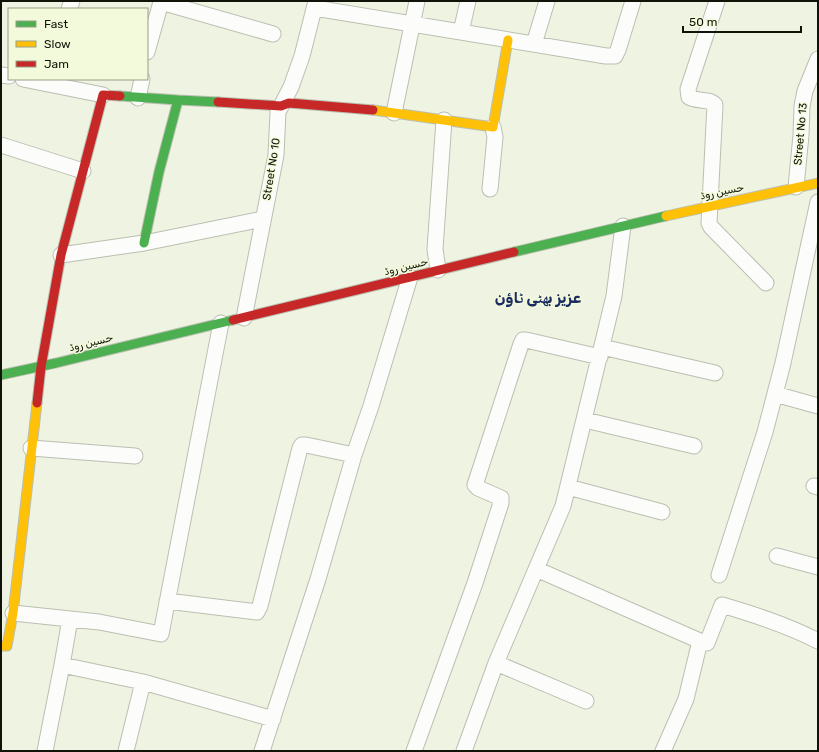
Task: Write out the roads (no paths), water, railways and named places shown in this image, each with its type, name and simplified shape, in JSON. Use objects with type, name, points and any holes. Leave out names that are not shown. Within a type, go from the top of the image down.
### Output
[{"type":"street","points":[[394,113],[416,1]]},
{"type":"street","points":[[461,32],[468,1]]},
{"type":"street","points":[[534,44],[547,1]]},
{"type":"street","points":[[315,4],[412,24],[606,56],[615,56],[632,1]]},
{"type":"street","points":[[717,1],[688,89],[689,97],[693,100],[709,101],[715,105],[709,223],[711,227],[766,283]]},
{"type":"street","points":[[148,48],[160,2],[273,34]]},
{"type":"street","name":"Street No 10","points":[[244,318],[276,155],[278,112],[291,87],[302,56],[315,4]]},
{"type":"street","points":[[490,189],[495,137],[493,128],[508,40]]},
{"type":"street","name":"Street No 13","points":[[796,187],[802,106],[805,91],[818,59]]},
{"type":"street","points":[[31,80],[103,95],[281,106],[290,103],[367,109],[493,128]]},
{"type":"street","points":[[138,98],[142,80]]},
{"type":"street","points":[[1,646],[7,646],[41,367],[61,255],[103,95]]},
{"type":"street","points":[[144,243],[159,172],[178,100]]},
{"type":"street","points":[[438,270],[435,249],[444,120]]},
{"type":"street","points":[[1,145],[83,171]]},
{"type":"street","name":"حسین روڈ","points":[[1,375],[41,367],[623,226],[818,182]]},
{"type":"street","points":[[719,575],[765,432],[783,363],[818,202]]},
{"type":"street","points":[[61,255],[144,243],[263,219]]},
{"type":"street","points":[[464,751],[496,663],[564,506],[614,296],[623,226]]},
{"type":"street","points":[[262,751],[318,579],[354,455],[371,406],[410,277]]},
{"type":"street","points":[[12,613],[99,622],[161,634],[221,323]]},
{"type":"street","points":[[414,751],[475,583],[501,503],[501,498],[478,488],[475,485],[523,340],[601,352],[715,373]]},
{"type":"street","points":[[775,394],[818,406]]},
{"type":"street","points":[[585,420],[694,446]]},
{"type":"street","points":[[167,601],[257,612],[260,606],[302,444],[354,455]]},
{"type":"street","points":[[31,448],[135,456]]},
{"type":"street","points":[[568,487],[662,512]]},
{"type":"street","points":[[777,556],[818,567]]},
{"type":"street","points":[[536,569],[700,641],[706,642],[722,605],[757,615],[793,628],[818,641]]},
{"type":"street","points":[[45,751],[70,619]]},
{"type":"street","points":[[663,751],[686,699],[700,641]]},
{"type":"street","points":[[496,663],[586,701]]},
{"type":"street","points":[[62,665],[143,682],[273,720]]},
{"type":"street","points":[[126,751],[143,682]]},
{"type":"district","name":"عزیز بھٹی ٹاؤن","points":[[538,298]]}]
